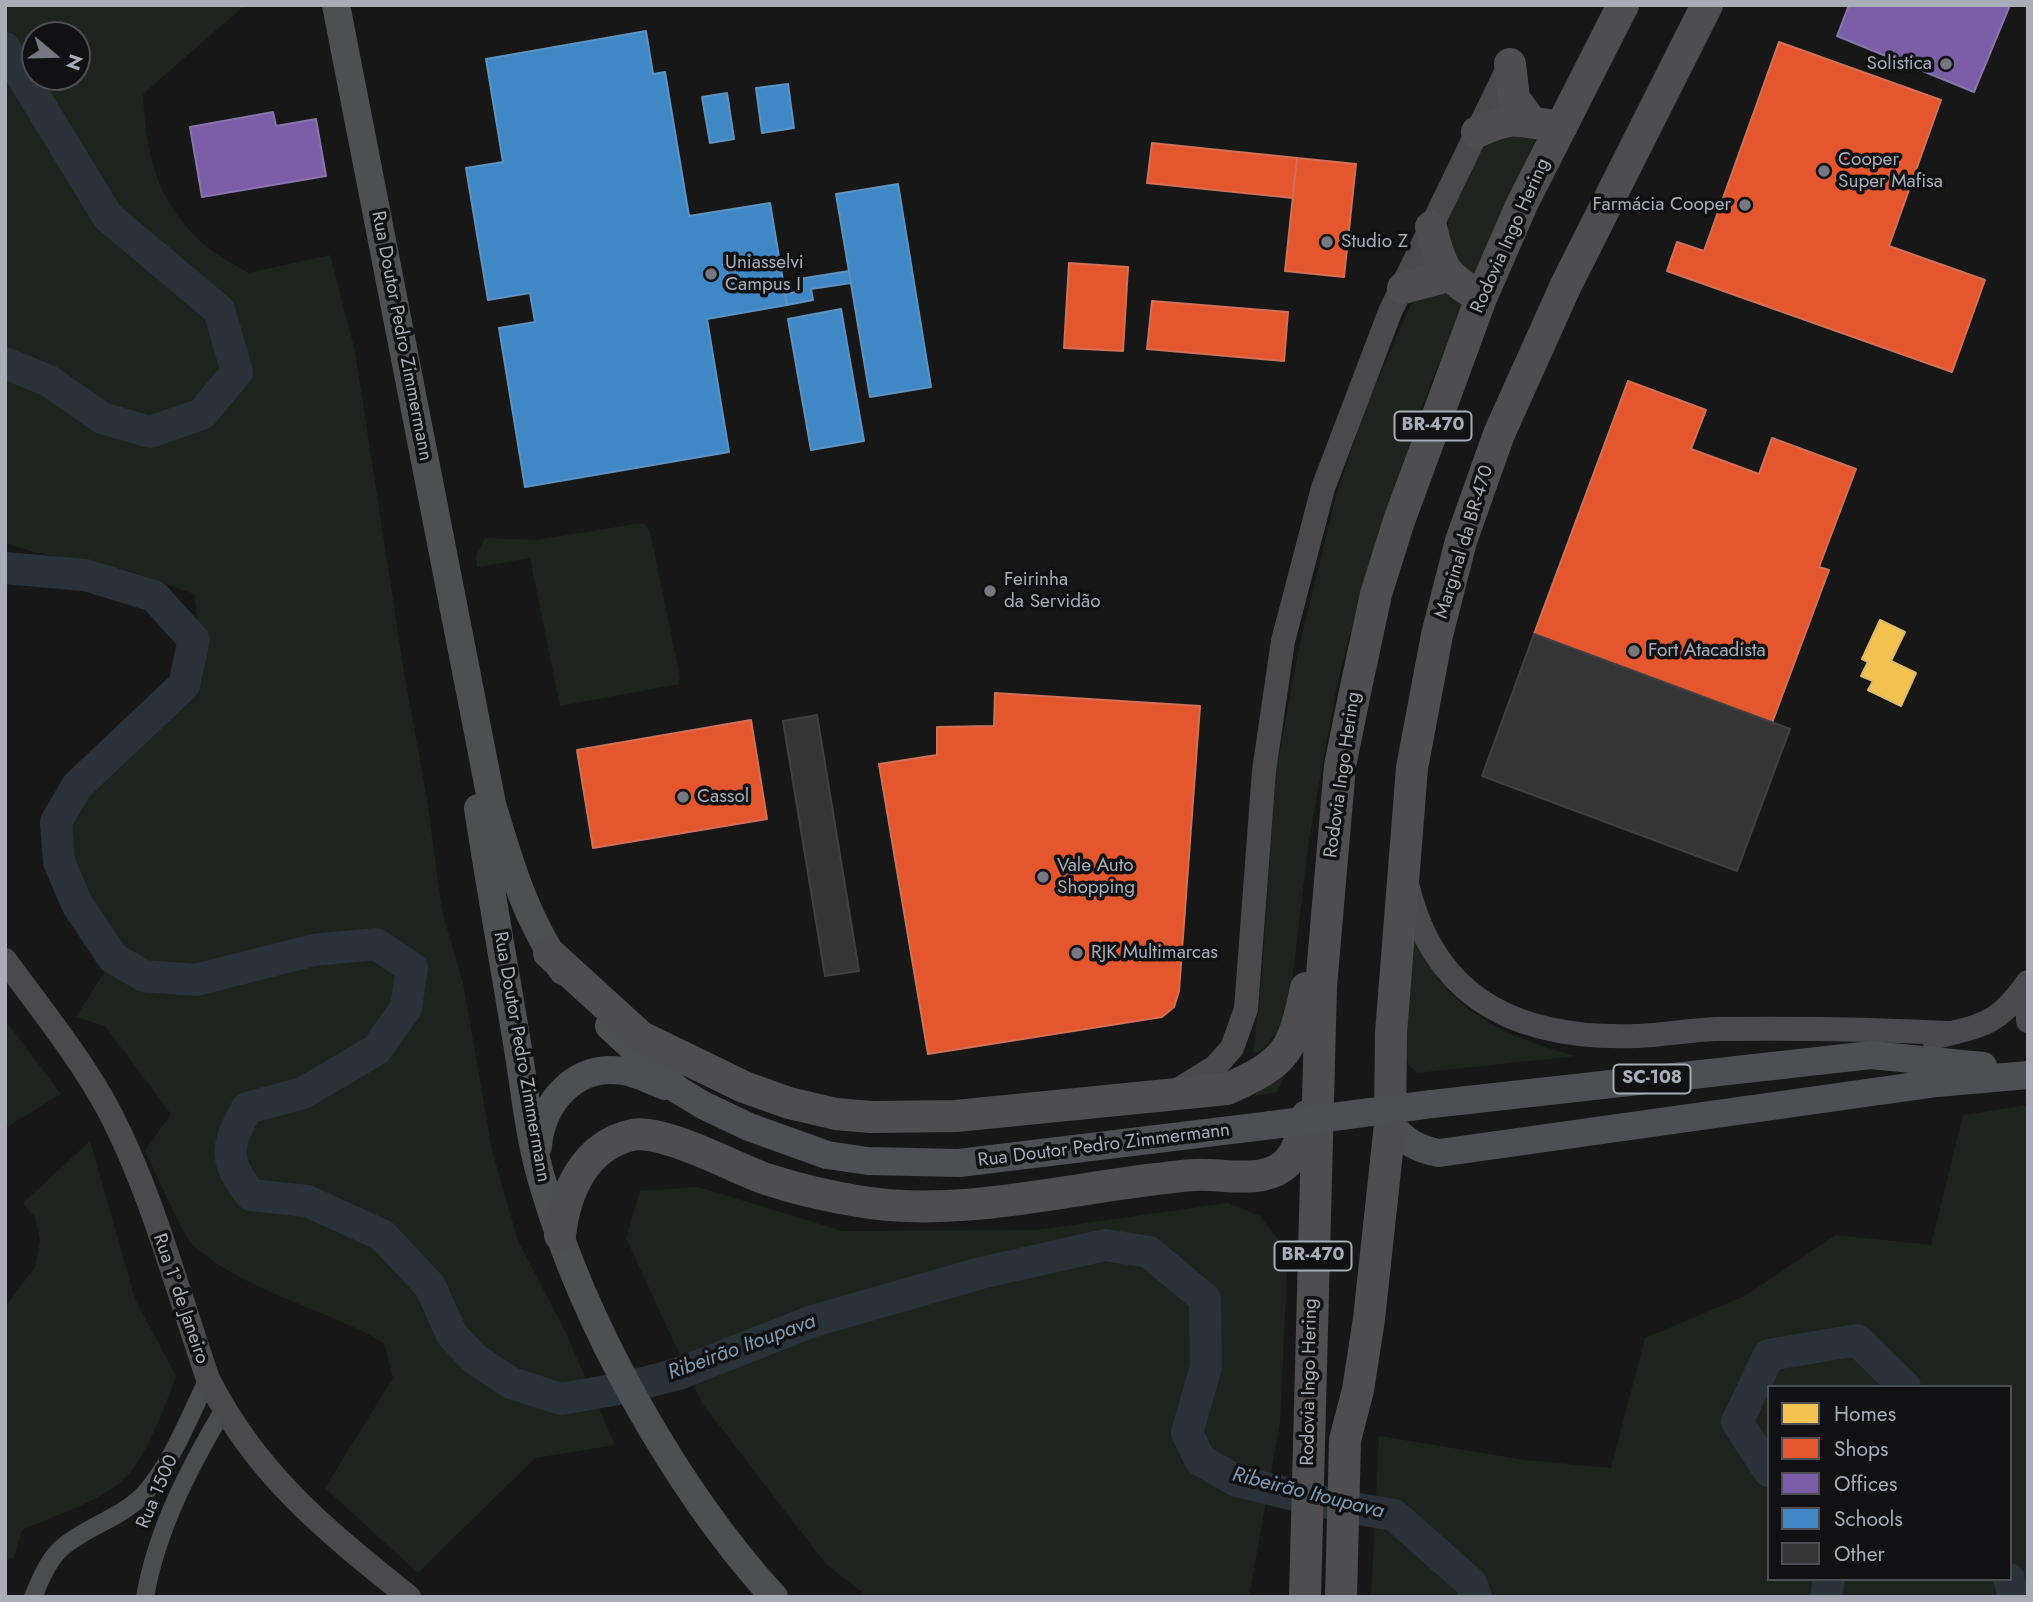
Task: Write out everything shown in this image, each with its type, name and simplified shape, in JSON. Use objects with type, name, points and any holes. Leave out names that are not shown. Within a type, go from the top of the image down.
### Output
[{"type":"highway","name":"Rodovia Ingo Hering","points":[[1306,1597],[1318,1078],[1329,874],[1340,766],[1376,594],[1419,464],[1481,298],[1522,204],[1623,5]]},
{"type":"highway","name":"Marginal da BR-470","points":[[1390,1124],[1391,1033],[1412,768],[1422,702],[1461,541],[1499,434],[1566,285],[1707,5]]},
{"type":"highway","points":[[1510,64],[1514,98],[1529,119]]},
{"type":"highway","points":[[1477,132],[1503,120],[1529,119],[1546,125],[1562,126]]},
{"type":"highway","points":[[1431,227],[1438,257],[1448,276],[1481,298]]},
{"type":"highway","points":[[1403,288],[1448,276]]},
{"type":"highway","points":[[549,953],[641,1037],[705,1070],[789,1103],[835,1114],[912,1117],[1170,1095],[1227,1089],[1267,1068],[1285,1054],[1296,1035],[1329,874]]},
{"type":"highway","points":[[561,1235],[570,1189],[582,1169],[617,1140],[634,1134],[664,1139],[767,1179],[862,1202],[911,1208],[1195,1175],[1260,1176],[1281,1167],[1294,1154],[1318,1078]]},
{"type":"highway","name":"Rodovia Ingo Hering","points":[[1341,1597],[1345,1440],[1358,1390],[1369,1319],[1390,1124]]},
{"type":"main road","name":"Rua Doutor Pedro Zimmermann","points":[[336,5],[492,804],[505,849],[549,953],[593,1009],[678,1090],[749,1127],[827,1155],[868,1161],[959,1163],[1432,1104],[1871,1055],[2028,1073]]},
{"type":"main road","name":"Rua Doutor Pedro Zimmermann","points":[[466,666],[478,809],[537,1161],[561,1235],[607,1346],[676,1467],[741,1561],[774,1597]]},
{"type":"main road","points":[[537,1161],[544,1117],[554,1099],[580,1077],[600,1070],[623,1071],[678,1090]]},
{"type":"main road","points":[[1390,1124],[1401,1138],[1420,1149],[1439,1153],[1937,1083],[2028,1073]]},
{"type":"street","points":[[1170,1095],[1215,1067],[1233,1048],[1247,1009],[1264,771],[1283,641],[1323,488],[1357,394],[1403,288],[1510,64]]},
{"type":"street","points":[[1402,870],[1414,914],[1436,958],[1493,1011],[1524,1024],[1568,1034],[1598,1036],[1825,1028],[1949,1033]]},
{"type":"street","name":"Rua 1º de Janeiro","points":[[5,960],[88,1074],[109,1112],[131,1159],[208,1379],[223,1409],[264,1467],[318,1524],[409,1597]]},
{"type":"street","points":[[1871,1055],[1988,1022],[2008,1009],[2028,982]]},
{"type":"street","points":[[2028,987],[2028,1021]]},
{"type":"street","points":[[33,1597],[50,1561],[64,1546],[104,1523],[144,1495],[162,1471],[208,1379]]},
{"type":"street","name":"Rua 1500","points":[[145,1597],[151,1560],[192,1464],[223,1409]]},
{"type":"shaded area","points":[[5,5],[245,5],[143,94],[150,154],[162,190],[183,223],[209,249],[248,273],[330,255],[355,351],[404,672],[427,799],[442,911],[463,983],[492,1150],[518,1241],[566,1333],[615,1445],[535,1458],[418,1573],[325,1488],[393,1378],[384,1343],[361,1330],[238,1276],[194,1246],[176,1216],[145,1151],[171,1114],[105,1026],[76,1017],[122,944],[89,910],[77,889],[67,845],[70,822],[79,801],[94,781],[158,731],[204,670],[194,594],[130,571],[34,552],[5,543]]},
{"type":"shaded area","points":[[1502,135],[1537,136],[1472,279],[1451,248],[1448,225],[1459,193],[1488,140]]},
{"type":"shaded area","points":[[1436,287],[1465,299],[1423,403],[1361,591],[1336,689],[1309,840],[1287,1022],[1260,1051],[1253,1053],[1261,986],[1276,771],[1300,643],[1337,492],[1368,402],[1410,306],[1425,291]]},
{"type":"shaded area","points":[[645,524],[650,532],[680,677],[679,684],[560,706],[530,558],[477,567],[476,556],[485,538],[537,540]]},
{"type":"shaded area","points":[[1407,926],[1434,973],[1463,1005],[1516,1036],[1576,1056],[1417,1073],[1404,1060]]},
{"type":"shaded area","points":[[5,1020],[61,1094],[5,1128]]},
{"type":"shaded area","points":[[1288,1068],[1277,1092],[1252,1097]]},
{"type":"shaded area","points":[[2028,1105],[2028,1597],[1371,1597],[1379,1436],[1525,1460],[1611,1468],[1645,1338],[1745,1296],[1836,1235],[1931,1245],[1963,1115]]},
{"type":"shaded area","points":[[90,1141],[135,1299],[176,1376],[146,1448],[129,1474],[97,1498],[22,1530],[14,1558],[5,1560],[5,1307],[35,1267],[40,1241],[35,1217],[23,1203]]},
{"type":"shaded area","points":[[698,1187],[843,1231],[1036,1230],[1228,1203],[1260,1216],[1288,1252],[1280,1422],[1249,1597],[868,1597],[825,1563],[702,1403],[626,1238],[640,1191]]},
{"type":"building: Homes","points":[[1880,620],[1905,632],[1891,661],[1916,673],[1901,706],[1868,690],[1873,681],[1861,676],[1868,662],[1862,659]]},
{"type":"building: Shops","name":"Cooper Super Mafisa","points":[[1779,42],[1941,100],[1889,246],[1985,280],[1952,372],[1667,271],[1677,242],[1704,251]]},
{"type":"building: Shops","points":[[1152,143],[1297,158],[1293,198],[1147,183]]},
{"type":"building: Shops","points":[[1297,158],[1356,164],[1344,277],[1285,271]]},
{"type":"building: Shops","points":[[1069,263],[1128,267],[1123,351],[1064,348]]},
{"type":"building: Shops","points":[[1152,301],[1288,312],[1284,361],[1147,349]]},
{"type":"building: Shops","points":[[1628,381],[1706,410],[1691,449],[1759,474],[1772,438],[1856,469],[1819,567],[1829,570],[1772,723],[1534,634]]},
{"type":"building: Shops","name":"Vale Auto Shopping","points":[[995,693],[1200,706],[1179,991],[1174,1007],[1162,1017],[928,1054],[879,764],[937,755],[937,727],[994,726]]},
{"type":"building: Shops","points":[[751,720],[767,819],[593,848],[577,750]]},
{"type":"building: Offices","name":"Solistica","points":[[1849,5],[2010,5],[1974,92],[1837,36]]},
{"type":"building: Offices","points":[[273,112],[276,126],[316,119],[326,176],[202,197],[190,127]]},
{"type":"building: Schools","points":[[646,31],[653,74],[665,72],[689,216],[770,203],[787,305],[707,319],[729,452],[525,487],[499,328],[535,322],[530,293],[488,300],[466,168],[503,162],[486,59]]},
{"type":"building: Schools","points":[[788,84],[794,128],[762,133],[756,88]]},
{"type":"building: Schools","points":[[727,93],[734,139],[710,143],[702,97]]},
{"type":"building: Schools","points":[[898,184],[931,387],[870,397],[836,194]]},
{"type":"building: Schools","points":[[849,271],[851,283],[811,289],[813,300],[787,305],[785,294],[801,291],[799,279]]},
{"type":"building: Schools","points":[[841,309],[864,441],[811,450],[788,319]]},
{"type":"building: Other","points":[[1534,634],[1790,729],[1737,871],[1482,776]]},
{"type":"building: Other","points":[[817,715],[859,971],[825,976],[783,721]]},
{"type":"waterway","name":"Ribeirão Itoupava","points":[[5,48],[108,217],[219,310],[237,372],[202,414],[150,432],[102,418],[49,381],[5,363]]},
{"type":"waterway","name":"Ribeirão Itoupava","points":[[5,568],[85,575],[154,596],[194,640],[184,685],[77,786],[56,822],[59,862],[77,904],[113,958],[144,976],[196,980],[314,950],[376,944],[412,968],[406,1008],[376,1050],[303,1093],[247,1108],[232,1143],[232,1162],[251,1195],[307,1201],[382,1235],[430,1286],[452,1335],[475,1359],[511,1383],[561,1399],[624,1388],[678,1374],[813,1321],[981,1273],[1105,1245],[1149,1252],[1205,1299],[1206,1367],[1187,1433],[1200,1460],[1237,1481],[1340,1506],[1394,1515],[1471,1583],[1476,1597]]},
{"type":"waterway","name":"Ribeirão Itoupava","points":[[1767,1468],[1737,1422],[1769,1355],[1857,1340],[1903,1385]]},
{"type":"waterway","name":"Ribeirão Itoupava","points":[[1826,1597],[1829,1581]]},
{"type":"waterway","name":"Ribeirão Itoupava","points":[[2010,1581],[2014,1597]]},
{"type":"place","name":"Solistica","points":[[1946,64]]},
{"type":"place","name":"Cooper Super Mafisa","points":[[1824,171]]},
{"type":"place","name":"Farmácia Cooper","points":[[1745,205]]},
{"type":"place","name":"Studio Z","points":[[1327,242]]},
{"type":"place","name":"Uniasselvi Campus I","points":[[711,274]]},
{"type":"place","name":"Feirinha da Servidão","points":[[990,591]]},
{"type":"place","name":"Fort Atacadista","points":[[1634,651]]},
{"type":"place","name":"Cassol","points":[[683,797]]},
{"type":"place","name":"Vale Auto Shopping","points":[[1043,877]]},
{"type":"place","name":"RJK Multimarcas","points":[[1077,953]]}]
